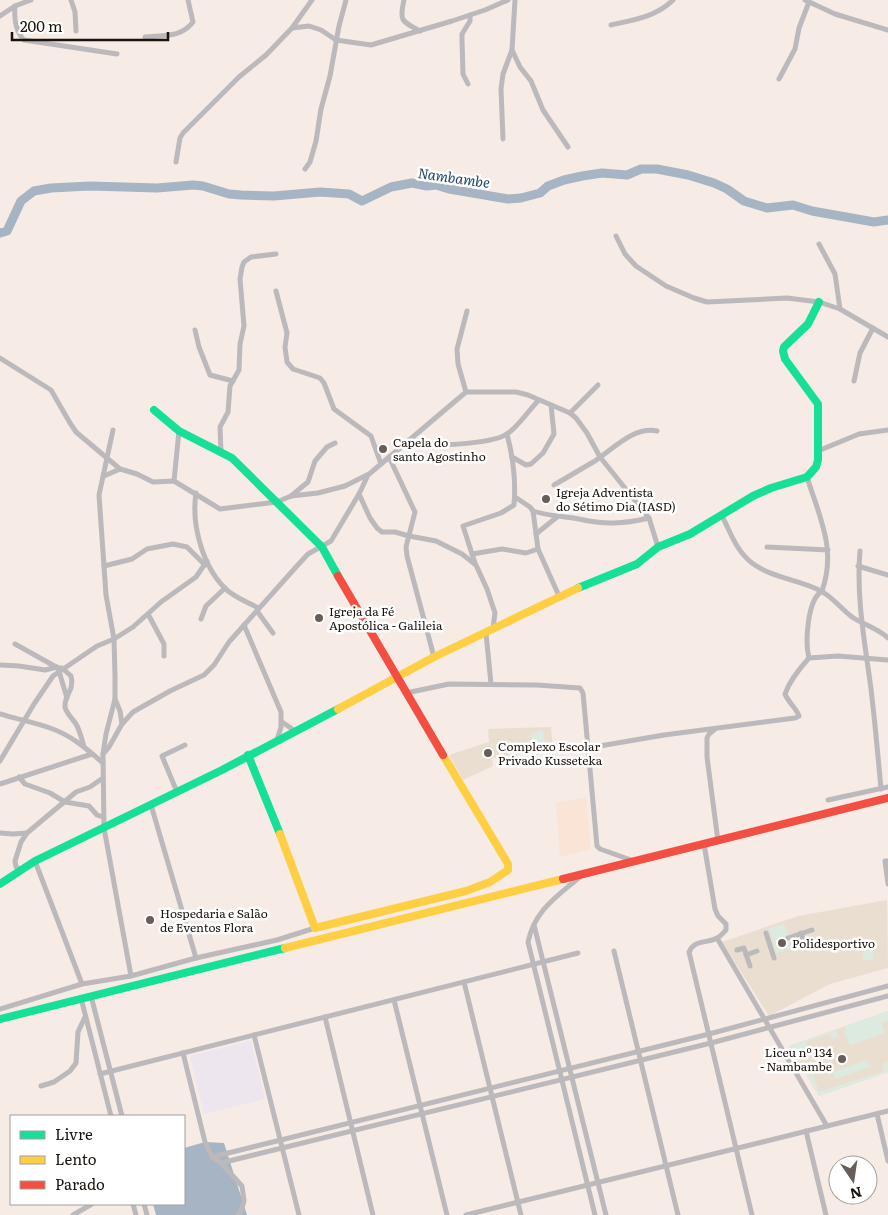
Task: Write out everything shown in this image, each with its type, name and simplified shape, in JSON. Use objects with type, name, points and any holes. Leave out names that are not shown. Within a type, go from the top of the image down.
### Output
[{"type":"street","points":[[1,15],[19,3],[31,0]]},
{"type":"street","points":[[71,0],[75,12],[76,31]]},
{"type":"street","points":[[145,37],[179,34],[187,30],[192,22],[188,0]]},
{"type":"street","points":[[176,162],[180,138],[183,133],[239,77],[258,63],[292,28],[312,0]]},
{"type":"street","points":[[305,169],[313,153],[346,0]]},
{"type":"street","points":[[404,0],[401,19],[420,31]]},
{"type":"street","points":[[495,0],[505,1]]},
{"type":"street","points":[[503,139],[501,101],[503,74],[512,50],[515,0]]},
{"type":"street","points":[[611,25],[648,16],[673,0]]},
{"type":"street","points":[[292,28],[309,26],[321,30],[336,40],[370,45],[470,15],[505,1]]},
{"type":"street","points":[[779,79],[795,49],[799,28],[811,2],[835,14],[888,30]]},
{"type":"street","points":[[19,3],[14,18],[17,30],[24,40],[117,54]]},
{"type":"street","points":[[1,15],[14,18]]},
{"type":"street","points":[[468,84],[463,74],[462,40],[470,15]]},
{"type":"street","points":[[512,50],[520,67],[531,81],[543,110],[568,147]]},
{"type":"street","points":[[616,236],[625,254],[636,266],[666,286],[707,302],[786,298],[819,302],[840,309],[888,337]]},
{"type":"street","points":[[819,244],[835,274],[840,309]]},
{"type":"street","points":[[221,452],[220,427],[228,412],[228,392],[239,370],[240,344],[244,326],[240,279],[242,267],[244,262],[250,257],[276,254]]},
{"type":"street","points":[[276,291],[287,333],[285,347],[287,362],[293,369],[302,373],[314,374],[320,378],[324,383],[334,409],[371,436],[381,464]]},
{"type":"street","points":[[0,884],[35,861],[176,792],[434,657],[560,596],[637,564],[658,547],[690,534],[752,496],[807,477],[816,467],[818,404],[786,359],[783,351],[784,346],[808,324],[819,302]]},
{"type":"street","points":[[466,392],[458,364],[457,349],[467,311]]},
{"type":"street","points":[[854,381],[860,353],[873,328]]},
{"type":"street","points":[[195,330],[198,347],[210,375],[233,381]]},
{"type":"street","points":[[0,358],[51,390],[76,432],[120,469],[138,474],[153,482],[174,481],[220,509],[277,502],[291,496],[308,482],[315,461],[327,447],[335,442]]},
{"type":"street","points":[[570,413],[598,385]]},
{"type":"street","points":[[291,496],[318,493],[345,486],[368,475],[466,392],[516,392],[528,395],[570,413],[587,433],[600,457],[648,518],[658,547]]},
{"type":"street","points":[[404,446],[471,442],[507,434],[538,400]]},
{"type":"street","points":[[512,457],[526,465],[531,464],[543,454],[554,434],[551,406]]},
{"type":"street","points":[[0,1009],[82,984],[131,976],[196,958],[277,940],[315,928],[458,894],[501,877],[508,870],[508,864],[397,678],[322,547],[238,464],[221,452],[179,431],[154,410]]},
{"type":"street","points":[[113,430],[99,495],[106,595],[114,639],[115,699],[103,754],[103,817],[131,976]]},
{"type":"street","points":[[554,485],[630,437],[649,430],[658,431]]},
{"type":"street","points":[[818,451],[860,434],[888,430]]},
{"type":"street","points":[[174,481],[179,431]]},
{"type":"street","points":[[491,684],[489,630],[495,613],[463,526],[511,508],[514,505],[512,457],[507,434]]},
{"type":"street","points":[[389,457],[415,512],[406,547],[407,556],[434,657]]},
{"type":"street","points":[[104,476],[120,469]]},
{"type":"street","points":[[103,754],[122,724],[133,712],[204,674],[214,665],[229,642],[308,554],[322,547],[336,534],[368,475]]},
{"type":"street","points":[[588,748],[664,735],[795,718],[798,716],[798,711],[788,702],[785,694],[796,672],[809,658],[809,612],[818,593],[822,591],[826,579],[828,550],[824,525],[807,477]]},
{"type":"street","points":[[196,493],[194,507],[195,522],[206,563]]},
{"type":"street","points":[[359,494],[376,528],[382,532],[395,532],[436,541],[462,554],[476,565]]},
{"type":"street","points":[[515,497],[533,511],[538,549],[560,596]]},
{"type":"street","points":[[533,511],[607,524],[626,523],[648,518]]},
{"type":"street","points":[[721,514],[736,543],[752,563],[776,576],[802,582],[822,591],[862,623],[871,626],[888,638]]},
{"type":"street","points":[[536,534],[557,516]]},
{"type":"street","points":[[104,566],[132,559],[147,549],[172,544],[187,547],[206,563],[226,588],[258,610],[273,632]]},
{"type":"street","points":[[767,547],[828,550]]},
{"type":"street","points":[[472,554],[502,549],[526,553],[538,549]]},
{"type":"street","points":[[860,551],[858,566],[859,612],[862,623],[881,789]]},
{"type":"street","points":[[0,761],[23,721],[50,679],[59,669],[133,627],[161,602],[196,577],[206,563]]},
{"type":"street","points":[[858,566],[888,575]]},
{"type":"street","points":[[201,619],[206,606],[226,588]]},
{"type":"street","points":[[148,614],[164,644],[164,656]]},
{"type":"street","points":[[244,625],[281,712],[282,722],[277,740]]},
{"type":"street","points":[[15,644],[70,674],[72,688],[65,706],[66,711],[77,725],[84,747]]},
{"type":"street","points":[[809,658],[838,656],[888,660]]},
{"type":"street","points":[[0,665],[45,670],[59,669]]},
{"type":"street","points":[[59,669],[67,698]]},
{"type":"street","points":[[406,692],[449,684],[537,684],[580,688],[583,693],[597,846],[600,849],[635,861]]},
{"type":"street","points":[[115,699],[120,711],[122,724]]},
{"type":"street","points":[[0,714],[50,728],[84,747],[102,764]]},
{"type":"street","points":[[282,722],[295,731]]},
{"type":"street","points":[[714,729],[707,738],[707,756],[718,841]]},
{"type":"street","points":[[176,792],[162,756],[185,745]]},
{"type":"street","points":[[0,784],[92,754]]},
{"type":"street","points":[[248,755],[282,838],[315,928]]},
{"type":"street","points":[[19,777],[25,784],[50,793],[65,802],[89,806],[97,815],[103,817]]},
{"type":"street","points":[[22,870],[15,865],[21,842],[27,833],[76,792],[90,787],[103,778]]},
{"type":"street","points":[[828,800],[888,787]]},
{"type":"street","points":[[0,1019],[888,798]]},
{"type":"street","points":[[151,804],[196,958]]},
{"type":"street","points":[[0,833],[27,833]]},
{"type":"street","points":[[13,834],[21,842]]},
{"type":"street","points":[[704,844],[715,909],[718,916],[726,924],[726,930],[717,938],[702,941],[691,947],[689,952],[752,1215]]},
{"type":"street","points":[[35,861],[82,984]]},
{"type":"street","points":[[888,861],[885,861],[888,884]]},
{"type":"street","points":[[584,873],[550,901],[541,911],[528,942],[595,1215]]},
{"type":"street","points":[[458,894],[460,904]]},
{"type":"street","points":[[534,925],[606,1215]]},
{"type":"street","points":[[788,938],[812,930]]},
{"type":"street","points":[[766,933],[774,958]]},
{"type":"street","points":[[801,933],[806,948]]},
{"type":"street","points":[[717,938],[827,1126]]},
{"type":"street","points":[[737,950],[744,948],[750,966]]},
{"type":"street","points":[[614,951],[678,1215]]},
{"type":"street","points":[[746,955],[757,951]]},
{"type":"street","points":[[100,1074],[578,954]]},
{"type":"street","points":[[464,982],[521,1215]]},
{"type":"street","points":[[212,1157],[639,1052],[888,986]]},
{"type":"street","points":[[91,996],[122,1115]]},
{"type":"street","points":[[221,1163],[711,1043],[888,996]]},
{"type":"street","points":[[81,998],[111,1115]]},
{"type":"street","points":[[394,1000],[447,1215]]},
{"type":"street","points":[[41,1086],[54,1082],[70,1072],[76,1063],[78,1032],[85,1016]]},
{"type":"street","points":[[325,1017],[373,1215]]},
{"type":"street","points":[[254,1035],[299,1215]]},
{"type":"street","points":[[182,1053],[205,1142],[212,1157],[221,1163],[242,1186],[244,1200],[238,1215]]},
{"type":"street","points":[[466,1215],[888,1111]]},
{"type":"street","points":[[877,1114],[888,1161]]},
{"type":"street","points":[[806,1131],[826,1215]]},
{"type":"street","points":[[73,1215],[90,1205]]},
{"type":"shaded area","name":"Complexo Escolar Privado Kusseteka","points":[[551,727],[553,749],[492,758],[493,766],[463,780],[449,755],[489,742],[488,729]]},
{"type":"shaded area","points":[[543,730],[546,748],[534,751],[531,733]]},
{"type":"shaded area","points":[[586,797],[591,849],[560,857],[556,803]]},
{"type":"shaded area","points":[[887,900],[888,968],[830,984],[769,1016],[722,942],[798,916]]},
{"type":"shaded area","name":"Polidesportivo","points":[[784,924],[792,948],[777,953],[769,928]]},
{"type":"shaded area","points":[[868,949],[874,955],[868,961],[862,955]]},
{"type":"shaded area","name":"Liceu nº 134 - Nambambe","points":[[888,1011],[888,1072],[819,1096],[789,1046]]},
{"type":"shaded area","points":[[888,1011],[888,1020],[882,1023],[885,1033],[851,1045],[848,1043],[844,1031],[846,1030],[845,1026]]},
{"type":"shaded area","points":[[836,1030],[838,1035],[832,1039],[829,1034],[806,1042],[808,1053],[798,1056],[803,1068],[811,1066],[819,1092],[884,1071],[882,1064],[888,1062],[888,1072],[819,1096],[789,1046]]},
{"type":"shaded area","points":[[251,1041],[265,1099],[204,1114],[190,1056]]},
{"type":"shaded area","points":[[867,1060],[870,1067],[835,1079],[832,1072]]},
{"type":"water","points":[[205,1142],[224,1143],[247,1215],[156,1215],[153,1205],[185,1205],[185,1148]]},
{"type":"waterway","name":"Nambambe","points":[[0,233],[7,231],[21,201],[34,191],[51,188],[90,186],[157,188],[193,185],[241,195],[274,196],[320,192],[349,194],[362,201],[391,187],[412,183],[427,186],[436,185],[508,199],[540,193],[548,186],[564,180],[602,173],[627,175],[641,169],[657,169],[688,175],[714,183],[727,189],[744,201],[767,208],[793,205],[812,211],[874,222],[888,220]]},
{"type":"traffic: fast","points":[[578,588],[637,564],[658,547],[690,534],[753,496],[771,488],[807,477],[816,467],[818,460],[818,404],[785,359],[783,351],[784,347],[808,324],[819,302]]},
{"type":"traffic: fast","points":[[154,410],[179,431],[232,458],[322,547],[338,576]]},
{"type":"traffic: fast","points":[[0,884],[35,861],[222,770],[338,709]]},
{"type":"traffic: fast","points":[[248,755],[280,834]]},
{"type":"traffic: fast","points":[[0,1019],[285,948]]},
{"type":"traffic: slow","points":[[338,709],[434,657],[578,588]]},
{"type":"traffic: slow","points":[[280,834],[315,928],[466,891],[490,882],[508,870],[508,864],[443,755]]},
{"type":"traffic: slow","points":[[285,948],[563,879]]},
{"type":"traffic: jam","points":[[338,576],[443,755]]},
{"type":"traffic: jam","points":[[563,879],[888,798]]},
{"type":"place","name":"Capela do santo Agostinho","points":[[383,449]]},
{"type":"place","name":"Igreja Adventista do Sétimo Dia (IASD)","points":[[546,499]]},
{"type":"place","name":"Igreja da Fé Apostólica - Galileia","points":[[319,618]]},
{"type":"place","name":"Complexo Escolar Privado Kusseteka","points":[[488,753]]},
{"type":"place","name":"Hospedaria e Salão de Eventos Flora","points":[[150,920]]},
{"type":"place","name":"Polidesportivo","points":[[782,943]]},
{"type":"place","name":"Liceu nº 134 - Nambambe","points":[[842,1059]]}]
